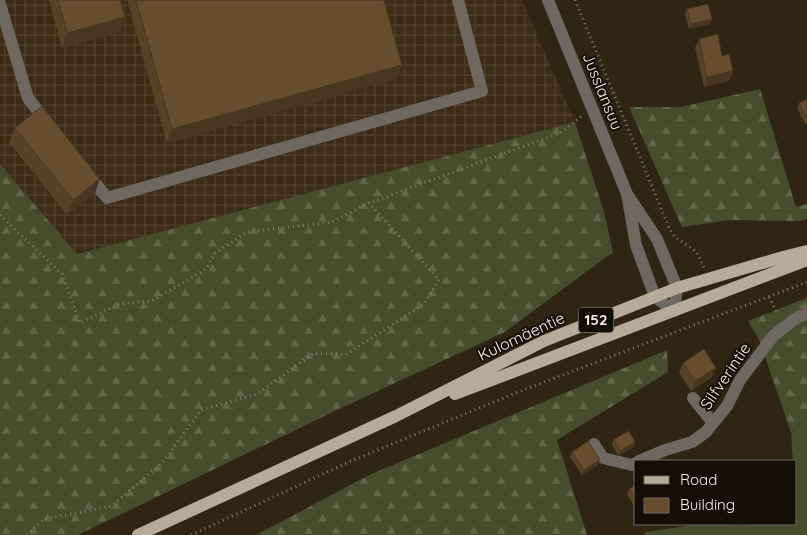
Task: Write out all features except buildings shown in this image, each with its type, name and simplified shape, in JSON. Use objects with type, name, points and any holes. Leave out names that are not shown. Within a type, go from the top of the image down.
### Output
[{"type":"main road","name":"Kulomäentie","points":[[138,535],[396,416],[544,340],[677,288],[807,251]]},
{"type":"main road","name":"Kulomäentie","points":[[396,416],[807,260]]},
{"type":"street","points":[[82,167],[107,198],[482,91],[458,0]]},
{"type":"street","name":"Jusslansuu","points":[[548,0],[627,194],[636,245],[655,296]]},
{"type":"street","points":[[0,4],[28,98],[52,129]]},
{"type":"street","name":"Jusslansuu","points":[[627,194],[657,239],[677,288],[674,311]]},
{"type":"street","points":[[655,296],[674,311]]},
{"type":"street","name":"Silfverintie","points":[[641,460],[665,450],[692,442],[706,432],[727,406],[740,380],[774,334],[798,317],[807,314]]},
{"type":"street","points":[[693,398],[713,423]]},
{"type":"street","points":[[594,444],[603,458],[634,464]]},
{"type":"path","points":[[575,0],[670,230],[675,237],[697,252],[708,279]]},
{"type":"path","points":[[0,215],[62,274],[80,323],[119,304],[152,301],[206,269],[215,253],[247,232],[332,222],[369,203],[560,133],[593,108]]},
{"type":"path","points":[[27,535],[44,519],[112,506],[163,462],[201,410],[257,394],[314,353],[345,355],[423,305],[439,280],[369,203]]},
{"type":"path","points":[[191,535],[352,461],[508,396],[807,282]]},
{"type":"path","points":[[713,297],[719,316]]},
{"type":"path","points":[[769,297],[784,327]]},
{"type":"shaded area","points":[[0,0],[522,0],[575,122],[77,254],[0,164]]},
{"type":"green space","points":[[760,89],[796,207],[807,204],[807,219],[800,221],[729,220],[682,227],[629,107],[681,107]]},
{"type":"green space","points":[[575,122],[604,212],[613,252],[505,332],[339,409],[78,535],[0,535],[0,164],[77,254]]},
{"type":"green space","points":[[807,298],[807,417],[791,433],[760,342],[748,321]]},
{"type":"green space","points":[[667,350],[668,372],[557,440],[587,535],[256,535],[369,475]]},
{"type":"green space","points":[[807,417],[807,535],[644,535],[646,532],[692,525],[797,525],[797,460],[793,460],[791,433]]}]
